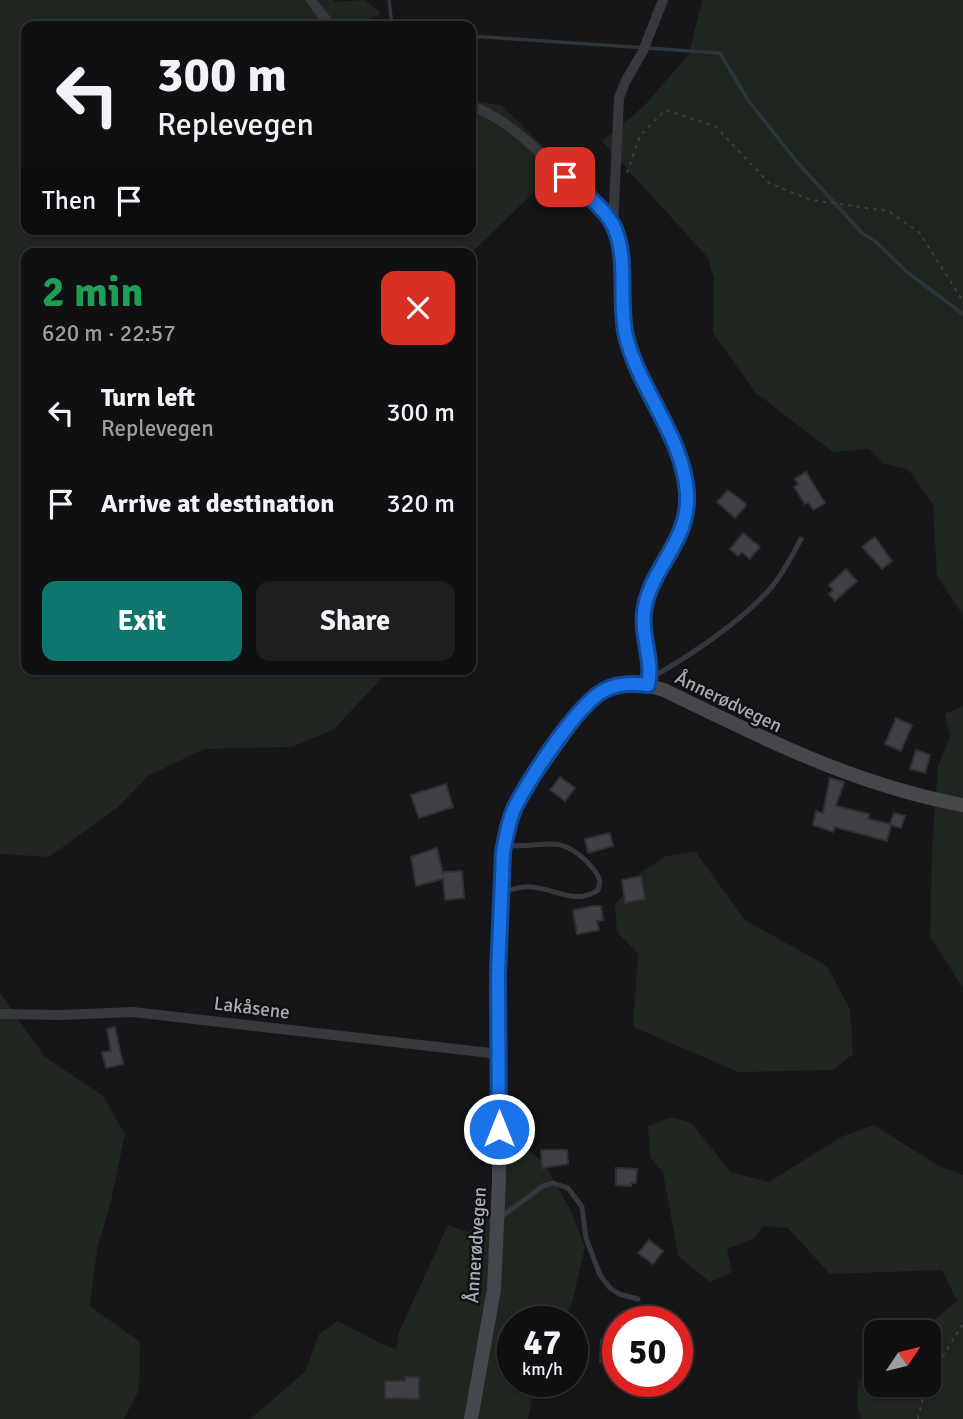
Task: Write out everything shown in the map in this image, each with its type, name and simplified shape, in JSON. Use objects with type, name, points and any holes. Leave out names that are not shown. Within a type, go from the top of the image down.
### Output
[{"type":"main road","name":"Ånnerødvegen","points":[[471,1419],[494,1289],[497,1221],[498,974],[504,845],[515,806],[586,704],[617,685],[648,682],[787,750],[903,791],[963,805]]},
{"type":"street","points":[[310,0],[327,21]]},
{"type":"street","points":[[648,682],[643,627],[645,604],[652,585],[679,537],[686,513],[687,496],[681,461],[626,337],[622,314],[620,248],[614,226],[619,99],[625,82],[643,51],[663,0]]},
{"type":"street","points":[[476,108],[511,128],[606,214],[614,226]]},
{"type":"street","name":"Lakåsene","points":[[0,1014],[133,1012],[499,1054]]},
{"type":"lane","points":[[648,682],[703,644],[770,588],[789,562],[801,539]]},
{"type":"lane","points":[[502,893],[531,887],[565,896],[586,896],[598,890],[600,883],[592,867],[580,855],[563,845],[504,845]]},
{"type":"lane","points":[[497,1221],[543,1186],[553,1183],[564,1186],[572,1192],[582,1207],[586,1238],[600,1275],[610,1288],[619,1294],[638,1299]]},
{"type":"path","points":[[623,183],[640,136],[665,110],[715,127],[769,183],[811,200],[888,211],[919,232],[963,301]]},
{"type":"path","points":[[942,1357],[963,1324]]},
{"type":"path","points":[[918,1419],[923,1397]]},
{"type":"shaded area","points":[[0,0],[365,0],[381,13],[368,21],[21,21],[21,235],[476,235],[476,102],[501,105],[552,155],[554,173],[476,248],[21,248],[21,675],[382,675],[333,730],[292,747],[204,749],[148,776],[117,808],[49,857],[0,854]]},
{"type":"shaded area","points":[[702,0],[963,0],[963,623],[962,614],[937,576],[933,505],[908,469],[884,464],[869,449],[833,452],[756,393],[713,333],[714,279],[708,258],[602,141],[644,106],[689,54]]},
{"type":"shaded area","points":[[963,706],[963,988],[930,937],[932,847],[938,766],[950,737],[945,714]]},
{"type":"shaded area","points":[[695,851],[745,920],[827,966],[850,1009],[853,1054],[833,1070],[738,1072],[633,1027],[638,954],[617,932],[615,905],[640,873],[666,856]]},
{"type":"shaded area","points":[[0,993],[44,1056],[103,1096],[125,1134],[111,1201],[97,1249],[90,1306],[140,1342],[139,1390],[124,1419],[0,1419]]},
{"type":"shaded area","points":[[672,1117],[691,1123],[731,1172],[769,1182],[841,1137],[874,1125],[939,1166],[963,1175],[963,1419],[861,1419],[857,1406],[859,1381],[864,1377],[864,1397],[942,1396],[942,1320],[934,1320],[957,1301],[942,1270],[830,1274],[788,1228],[763,1226],[754,1238],[727,1249],[732,1272],[710,1282],[678,1256],[663,1172],[650,1157],[648,1126]]},
{"type":"shaded area","points":[[501,1128],[544,1163],[572,1213],[585,1247],[570,1306],[497,1306],[497,1397],[533,1397],[528,1419],[250,1419],[305,1372],[319,1334],[338,1321],[396,1349],[399,1332],[448,1225],[468,1232],[494,1214]]},
{"type":"building","points":[[806,472],[825,503],[813,510],[808,502],[805,504],[794,487],[798,484],[795,479]]},
{"type":"building","points":[[728,490],[746,506],[735,518],[717,502]]},
{"type":"building","points":[[743,533],[760,547],[750,559],[742,552],[738,556],[730,549]]},
{"type":"building","points":[[875,537],[892,561],[882,569],[862,547]]},
{"type":"building","points":[[846,569],[857,581],[835,601],[829,594],[833,590],[829,585]]},
{"type":"building","points":[[896,718],[912,725],[901,751],[885,744]]},
{"type":"building","points":[[916,750],[930,755],[925,773],[910,769]]},
{"type":"building","points":[[560,777],[575,788],[565,801],[550,790]]},
{"type":"building","points":[[830,778],[844,782],[836,806],[869,814],[868,819],[890,824],[894,813],[905,816],[901,828],[891,825],[887,841],[835,827],[833,832],[813,825],[816,811],[823,813]]},
{"type":"building","points":[[446,784],[453,807],[419,818],[411,795]]},
{"type":"building","points":[[610,833],[613,846],[588,853],[585,839]]},
{"type":"building","points":[[437,848],[443,874],[462,871],[464,898],[445,900],[443,879],[416,886],[411,857]]},
{"type":"building","points":[[641,876],[645,899],[625,903],[622,880]]},
{"type":"building","points":[[601,906],[603,920],[597,921],[599,930],[577,934],[573,910]]},
{"type":"building","points":[[115,1027],[123,1064],[106,1068],[102,1052],[111,1051],[107,1029]]},
{"type":"building","points":[[541,1150],[567,1150],[568,1164],[542,1168]]},
{"type":"building","points":[[616,1168],[637,1169],[636,1183],[631,1183],[631,1186],[616,1185]]},
{"type":"building","points":[[649,1240],[663,1251],[653,1264],[638,1253]]},
{"type":"building","points":[[602,1340],[602,1362],[600,1362]]},
{"type":"building","points":[[405,1377],[419,1377],[419,1399],[385,1398],[385,1381],[405,1381]]},
{"type":"waterway","points":[[389,0],[391,21]]},
{"type":"waterway","points":[[476,36],[720,53],[748,100],[797,162],[863,234],[875,241],[907,272],[963,314]]},
{"type":"route","points":[[499,1129],[498,974],[503,852],[515,806],[586,704],[617,685],[648,685],[649,669],[643,627],[645,604],[652,585],[679,537],[686,513],[687,496],[681,461],[626,337],[622,314],[620,248],[614,226],[606,214],[565,177]]}]
